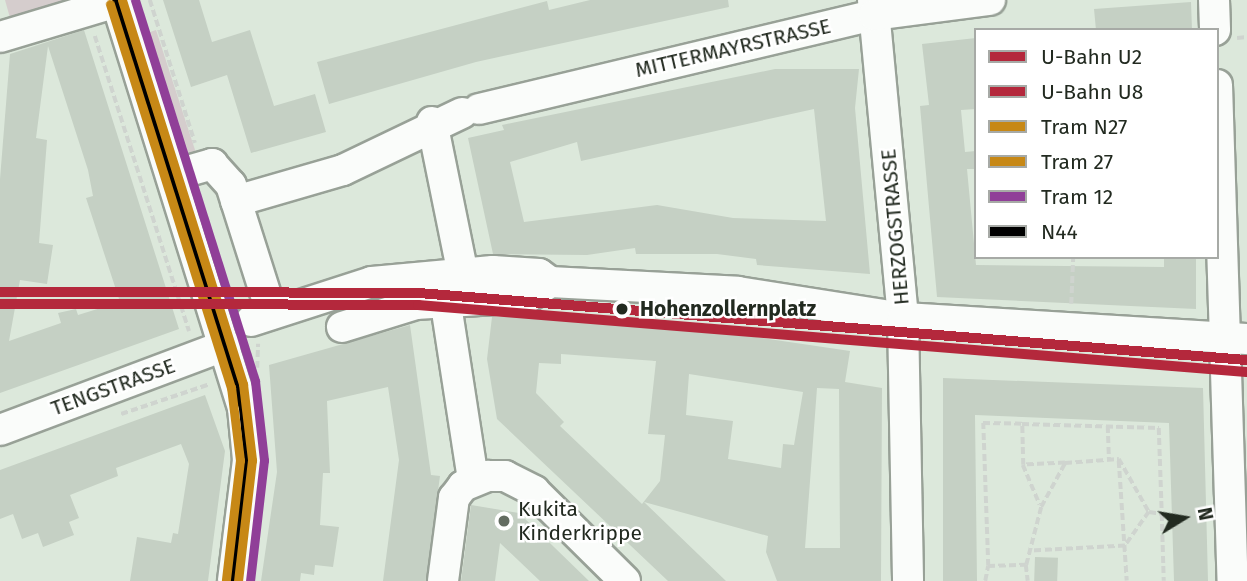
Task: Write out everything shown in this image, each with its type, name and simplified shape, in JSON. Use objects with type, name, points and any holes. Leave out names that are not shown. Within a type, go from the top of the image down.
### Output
[{"type":"street","name":"MITTERMAYRSTRASSE","points":[[432,122],[873,7],[989,0]]},
{"type":"street","points":[[1214,0],[1215,28]]},
{"type":"street","points":[[0,37],[117,1],[174,175],[245,416],[248,460],[233,581]]},
{"type":"street","name":"HERZOGSTRASSE","points":[[873,7],[903,318],[908,581]]},
{"type":"street","points":[[1219,112],[1236,339],[1233,581]]},
{"type":"street","points":[[236,201],[343,170],[432,122],[449,281],[464,489],[443,581]]},
{"type":"street","points":[[174,175],[212,164],[236,201],[263,259],[262,318],[346,290],[519,276],[685,286],[903,318],[1236,339]]},
{"type":"street","points":[[346,290],[348,323],[449,281],[528,297],[519,276]]},
{"type":"street","name":"TENGSTRASSE","points":[[0,430],[203,367],[226,345]]},
{"type":"street","points":[[464,489],[505,476],[527,486],[625,581]]},
{"type":"path","points":[[90,22],[210,386],[121,414]]},
{"type":"path","points":[[1069,330],[1073,259]]},
{"type":"path","points":[[985,581],[988,566],[983,423],[1159,428],[1164,581]]},
{"type":"path","points":[[1022,424],[1023,465],[1041,507]]},
{"type":"path","points":[[1108,426],[1109,460]]},
{"type":"path","points":[[1023,465],[1119,459]]},
{"type":"path","points":[[1119,459],[1149,512]]},
{"type":"path","points":[[1119,459],[1127,581]]},
{"type":"path","points":[[1029,580],[1026,565],[1041,507],[1065,463]]},
{"type":"path","points":[[1149,512],[1162,514]]},
{"type":"path","points":[[1125,546],[1149,512]]},
{"type":"path","points":[[1031,551],[1125,546]]},
{"type":"path","points":[[988,566],[1026,565]]},
{"type":"shaded area","points":[[5,0],[73,0],[12,25]]},
{"type":"shaded area","points":[[156,30],[198,159],[191,162],[149,32]]},
{"type":"building","points":[[163,0],[199,0],[212,42],[250,30],[274,106],[315,94],[326,132],[251,153],[227,75],[191,87]]},
{"type":"building","points":[[590,0],[728,0],[729,7],[476,62],[329,104],[317,62],[547,1],[549,10]]},
{"type":"building","points":[[1191,2],[1192,28],[1096,28],[1094,9]]},
{"type":"building","points":[[84,30],[179,329],[0,393],[0,179],[10,54]],"holes":[[[48,46],[88,170],[93,196],[86,198],[120,302],[78,315],[76,309],[58,313],[61,323],[9,341],[20,280],[47,284],[53,245],[39,243],[47,140],[36,138]]]},
{"type":"building","points":[[974,38],[974,109],[961,110],[965,152],[974,151],[974,169],[967,169],[976,265],[1164,267],[1164,259],[1196,259],[1196,309],[937,297],[920,106],[929,105],[922,44]]},
{"type":"building","points":[[775,69],[859,69],[855,108],[870,274],[757,265],[756,259],[717,254],[636,254],[635,248],[587,255],[493,254],[468,138],[504,130],[502,125]],"holes":[[[814,109],[826,221],[733,218],[657,205],[524,222],[510,162],[577,142],[581,161]]]},
{"type":"building","points":[[528,315],[675,325],[850,351],[845,382],[882,388],[881,581],[777,581],[766,552],[768,536],[644,502],[726,581],[668,581],[497,419],[487,359],[492,317]],"holes":[[[561,354],[656,361],[648,434],[665,435],[660,481],[642,504],[560,426],[564,422],[536,393],[539,363],[561,364]],[[689,374],[803,392],[794,445],[783,444],[781,468],[728,459],[733,421],[686,415]],[[817,388],[839,389],[840,548],[805,548]]]},
{"type":"building","points":[[410,325],[431,475],[440,476],[426,581],[383,581],[399,460],[388,387],[327,401],[330,473],[323,473],[320,525],[339,527],[333,567],[315,565],[314,575],[301,573],[300,581],[261,581],[277,472],[269,365]]},
{"type":"building","points":[[943,378],[1203,388],[1208,581],[1174,581],[1169,423],[975,415],[977,581],[943,581]]},
{"type":"building","points":[[205,395],[225,451],[208,581],[130,581],[137,537],[171,543],[173,533],[178,534],[189,464],[181,444],[116,468],[118,476],[70,495],[79,518],[69,522],[74,535],[43,547],[38,533],[22,539],[13,514],[0,519],[0,470]]},
{"type":"building","points":[[471,505],[519,513],[589,581],[540,581],[500,543],[495,581],[461,581]]},
{"type":"building","points":[[1035,557],[1058,558],[1057,581],[1034,581]]},
{"type":"metro line","name":"U2","points":[[0,292],[419,293],[1247,360]]},
{"type":"metro line","name":"U8","points":[[0,304],[418,305],[1246,372]]},
{"type":"tram line","name":"N27","points":[[122,0],[243,384],[252,460],[238,581]]},
{"type":"tram line","name":"12","points":[[135,0],[255,381],[264,460],[250,581]]},
{"type":"tram line","name":"27","points":[[110,4],[231,387],[240,460],[226,580]]},
{"type":"transit line","name":"N44","points":[[116,0],[243,408],[248,460],[233,581]]},
{"type":"place","name":"Hohenzollernplatz","points":[[622,309]]},
{"type":"place","name":"Kukita Kinderkrippe","points":[[504,521]]}]
